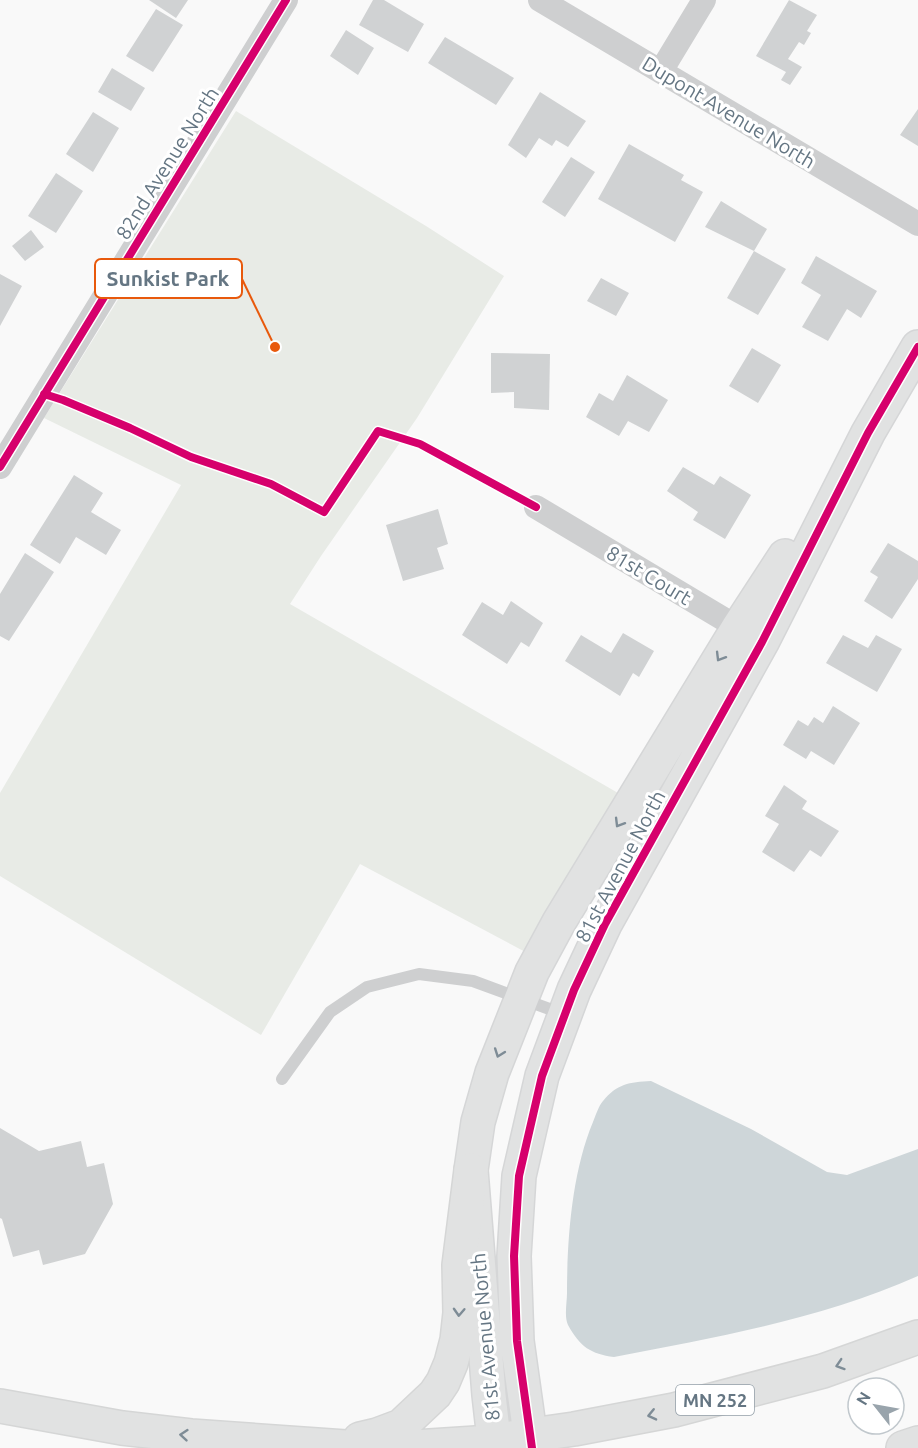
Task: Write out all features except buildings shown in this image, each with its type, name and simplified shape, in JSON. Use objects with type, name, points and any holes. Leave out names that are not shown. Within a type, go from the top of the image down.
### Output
[{"type":"main road","name":"81st Avenue North","points":[[494,1445],[471,1170],[478,1122],[492,1073],[532,972],[559,922],[750,635],[918,347]]},
{"type":"main road","name":"81st Avenue North","points":[[531,1442],[517,1341],[514,1256],[519,1176],[542,1076],[564,1014],[605,924],[750,635]]},
{"type":"main road","points":[[325,1446],[376,1435],[401,1425],[420,1410],[443,1382],[457,1340],[460,1313],[459,1265],[471,1170]]},
{"type":"main road","name":"MN 252","points":[[0,1406],[155,1433],[325,1446],[399,1448],[494,1445],[531,1442],[754,1390],[853,1361],[918,1337]]},
{"type":"main road","points":[[903,1448],[918,1443]]},
{"type":"street","name":"82nd Avenue North","points":[[0,467],[286,0]]},
{"type":"street","name":"Dupont Avenue North","points":[[540,0],[918,224]]},
{"type":"street","points":[[661,71],[704,0]]},
{"type":"street","name":"81st Court","points":[[536,507],[750,635]]},
{"type":"lane","points":[[282,1079],[330,1012],[367,987],[419,974],[473,981],[564,1014]]},
{"type":"shaded area","points":[[236,111],[504,276],[417,418],[290,604],[625,797],[531,955],[360,864],[261,1035],[0,876],[0,793],[181,485],[44,418]]},
{"type":"shaded area","points":[[651,1081],[751,1129],[827,1172],[847,1175],[918,1149],[918,1276],[844,1304],[730,1334],[614,1357],[599,1354],[587,1348],[572,1333],[566,1314],[572,1206],[580,1162],[598,1108],[603,1101],[619,1087]]},
{"type":"cycle path","points":[[0,467],[286,0]]},
{"type":"cycle path","points":[[532,1448],[517,1341],[514,1256],[519,1176],[542,1076],[574,990],[605,924],[762,642],[868,433],[918,347]]},
{"type":"cycle path","points":[[44,394],[130,428],[191,457],[271,484],[324,512],[378,431],[420,444],[536,507]]},
{"type":"place","name":"Sunkist Park","points":[[275,347]]}]
